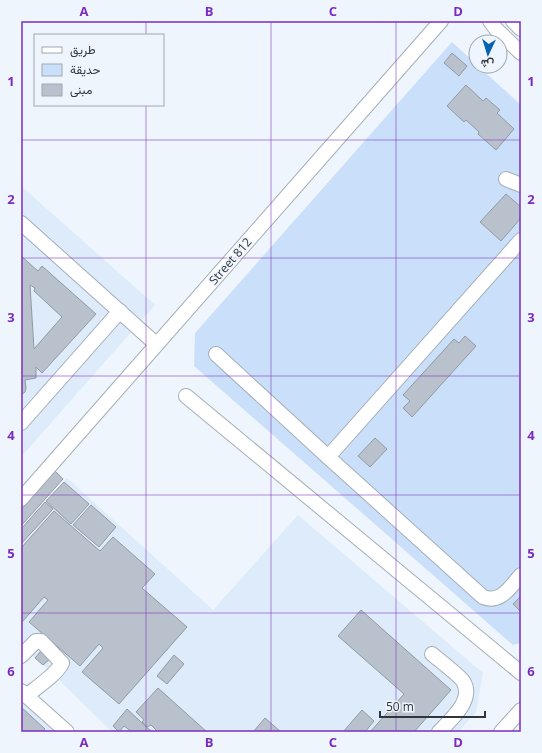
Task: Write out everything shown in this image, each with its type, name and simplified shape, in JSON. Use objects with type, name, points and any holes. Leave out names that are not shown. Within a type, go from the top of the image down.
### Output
[{"type":"street","points":[[490,21],[496,29],[521,53]]},
{"type":"street","points":[[512,21],[521,29]]},
{"type":"street","name":"Street 812","points":[[21,499],[156,344],[442,22]]},
{"type":"street","points":[[506,179],[521,185]]},
{"type":"street","points":[[21,223],[156,344]]},
{"type":"street","points":[[328,458],[521,240]]},
{"type":"street","points":[[21,423],[120,311]]},
{"type":"street","points":[[216,354],[328,458],[483,597],[489,599],[499,598],[521,575]]},
{"type":"street","points":[[186,396],[521,673]]},
{"type":"street","points":[[21,656],[38,640],[62,663],[62,665],[53,674],[24,694],[67,732]]},
{"type":"street","points":[[432,654],[463,681],[466,691],[463,705],[439,732]]},
{"type":"street","points":[[501,732],[521,710]]},
{"type":"shaded area","points":[[21,186],[155,305],[21,457]]},
{"type":"shaded area","points":[[67,478],[213,610],[298,515],[483,673],[476,712],[458,732],[112,732],[53,674],[21,646],[21,531]]},
{"type":"shaded area","points":[[21,701],[57,732],[21,732]]},
{"type":"green space","points":[[452,42],[468,57],[468,74],[487,74],[521,105],[521,643],[513,645],[194,366],[195,333]]},
{"type":"building","points":[[452,53],[467,66],[459,76],[444,63]]},
{"type":"building","points":[[466,85],[483,101],[486,98],[500,110],[497,113],[514,129],[496,150],[478,134],[479,132],[466,120],[464,122],[447,106]]},
{"type":"building","points":[[506,194],[521,207],[521,218],[501,241],[480,222]]},
{"type":"building","points":[[21,256],[38,271],[42,266],[96,314],[42,373],[36,367],[36,378],[25,380],[25,392],[21,395]],"holes":[[[30,285],[35,288],[34,291],[62,317],[34,349]]]},
{"type":"building","points":[[465,336],[476,346],[412,417],[403,408],[410,401],[403,395],[454,339],[459,343]]},
{"type":"building","points":[[375,438],[387,449],[370,467],[358,456]]},
{"type":"building","points":[[55,471],[63,479],[21,526],[21,510]]},
{"type":"building","points":[[64,482],[89,504],[71,524],[46,501]]},
{"type":"building","points":[[45,502],[53,509],[21,544],[21,529]]},
{"type":"building","points":[[91,505],[116,527],[99,547],[73,525]]},
{"type":"building","points":[[54,511],[100,551],[113,537],[155,574],[142,588],[187,627],[119,704],[82,672],[103,648],[99,644],[80,666],[29,622],[48,600],[44,597],[23,621],[21,620],[21,548]]},
{"type":"building","points":[[521,596],[521,612],[513,604]]},
{"type":"building","points":[[361,610],[451,690],[414,732],[370,732],[404,694],[338,636]]},
{"type":"building","points":[[41,651],[50,659],[43,665],[35,658]]},
{"type":"building","points":[[174,655],[184,664],[167,684],[157,676]]},
{"type":"building","points":[[158,688],[207,732],[158,732],[151,725],[147,727],[142,722],[144,720],[136,712]]},
{"type":"building","points":[[21,707],[45,729],[42,732],[21,732]]},
{"type":"building","points":[[127,709],[152,732],[132,732],[124,726],[119,732],[113,726]]},
{"type":"building","points":[[362,710],[374,721],[365,732],[343,732]]},
{"type":"building","points":[[265,718],[281,732],[253,732]]}]
